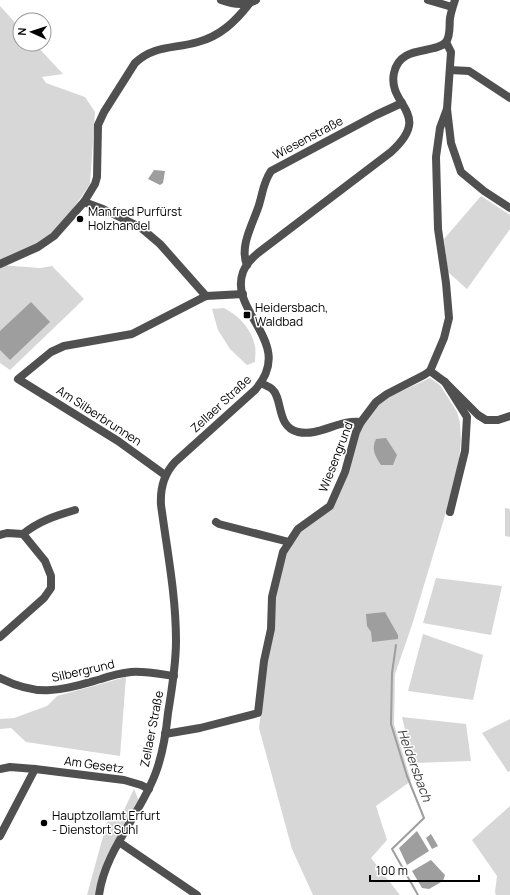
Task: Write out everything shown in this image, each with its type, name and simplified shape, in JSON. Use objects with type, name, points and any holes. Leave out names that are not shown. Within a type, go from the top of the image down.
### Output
[{"type":"street","points":[[221,0],[227,2],[253,2]]},
{"type":"street","points":[[428,0],[453,3],[449,33],[446,42],[451,52],[447,109],[450,143],[461,172],[484,191],[510,208]]},
{"type":"street","points":[[0,264],[38,247],[54,236],[84,202],[95,184],[97,177],[98,125],[104,112],[141,57],[158,49],[199,42],[226,29],[253,2]]},
{"type":"street","name":"Zellaer Straße","points":[[99,895],[106,866],[149,789],[156,772],[165,734],[174,676],[176,642],[175,609],[161,496],[165,475],[175,462],[261,383],[265,377],[268,367],[269,358],[267,346],[246,304],[241,285],[247,265],[258,252],[401,143],[406,136],[409,127],[409,118],[394,84],[394,73],[398,64],[410,54],[439,46],[446,42]]},
{"type":"street","points":[[450,70],[469,71],[510,98]]},
{"type":"street","name":"Wiesenstraße","points":[[247,265],[244,258],[251,223],[258,207],[265,181],[271,171],[402,103]]},
{"type":"street","points":[[447,109],[440,128],[436,157],[438,229],[446,283],[449,318],[444,338],[430,371],[445,382],[478,415],[486,420],[498,420],[510,416]]},
{"type":"street","points":[[84,202],[103,209],[140,227],[160,244],[206,296],[243,294]]},
{"type":"street","name":"Am Silberbrunnen","points":[[165,475],[118,441],[18,379],[51,352],[64,346],[132,334],[206,296]]},
{"type":"street","name":"Wiesengrund","points":[[165,734],[200,728],[258,713],[264,661],[271,629],[272,597],[283,552],[298,529],[330,506],[345,472],[356,432],[361,422],[376,402],[387,394],[424,376],[430,371]]},
{"type":"street","points":[[445,382],[466,417],[465,451],[450,512]]},
{"type":"street","points":[[261,383],[272,389],[276,395],[281,416],[289,428],[296,432],[308,433],[345,422],[361,422]]},
{"type":"street","points":[[0,535],[7,533],[23,534],[34,525],[75,510]]},
{"type":"street","points":[[216,522],[289,542]]},
{"type":"street","points":[[0,637],[44,598],[51,588],[51,576],[45,561],[23,534]]},
{"type":"street","name":"Silbergrund","points":[[0,678],[35,690],[48,691],[131,672],[174,676]]},
{"type":"street","name":"Am Gesetz","points":[[0,769],[10,767],[35,768],[124,780],[149,789]]},
{"type":"street","points":[[0,836],[35,768]]},
{"type":"street","points":[[119,842],[197,895]]},
{"type":"shaded area","points":[[0,6],[12,19],[12,52],[42,52],[63,74],[42,77],[46,83],[85,97],[95,112],[90,184],[63,224],[37,245],[0,262]]},
{"type":"shaded area","points":[[154,170],[165,171],[163,183],[160,185],[148,179]]},
{"type":"shaded area","points":[[481,196],[510,215],[510,229],[467,289],[448,272],[444,239]]},
{"type":"shaded area","points":[[0,265],[40,268],[52,266],[84,299],[10,370],[0,363]]},
{"type":"shaded area","points":[[31,302],[50,322],[10,360],[0,350],[0,331]]},
{"type":"shaded area","points":[[224,308],[244,323],[251,334],[255,346],[255,362],[247,365],[230,349],[218,330],[212,309]]},
{"type":"shaded area","points":[[430,378],[440,385],[457,412],[460,423],[461,440],[459,460],[446,512],[412,625],[395,674],[394,724],[411,781],[376,806],[387,840],[371,858],[400,895],[313,895],[292,849],[259,728],[275,598],[286,553],[300,531],[332,508],[359,434],[368,418],[378,405],[389,397]]},
{"type":"shaded area","points":[[386,438],[397,455],[393,465],[381,465],[374,452],[376,439]]},
{"type":"shaded area","points":[[505,508],[510,509],[510,537],[505,536]]},
{"type":"shaded area","points":[[436,578],[502,586],[491,635],[423,623]]},
{"type":"shaded area","points":[[385,612],[398,635],[398,639],[372,642],[371,632],[367,626],[366,614]]},
{"type":"shaded area","points":[[423,634],[483,655],[473,700],[408,691]]},
{"type":"shaded area","points":[[126,677],[120,756],[26,742],[11,728],[0,729],[0,719],[14,718],[47,706],[57,696]]},
{"type":"shaded area","points":[[402,717],[466,724],[471,761],[413,763]]},
{"type":"shaded area","points":[[510,719],[510,771],[508,772],[482,733]]},
{"type":"shaded area","points":[[134,789],[139,801],[114,845],[100,874],[95,895],[87,895],[107,822],[123,812]]},
{"type":"shaded area","points":[[510,806],[510,895],[496,895],[497,876],[472,840]]},
{"type":"shaded area","points":[[417,831],[429,851],[407,865],[399,848]]},
{"type":"shaded area","points":[[431,834],[438,846],[432,849],[426,838]]},
{"type":"shaded area","points":[[431,860],[445,875],[443,881],[429,889],[422,888],[412,871]]},
{"type":"waterway","name":"Heldersbach","points":[[396,645],[392,673],[391,724],[407,776],[424,818],[392,849],[418,895]]},
{"type":"place","name":"Manfred Purfürst Holzhandel","points":[[80,219]]},
{"type":"place","name":"Heidersbach, Waldbad","points":[[247,315]]},
{"type":"place","name":"Hauptzollamt Erfurt - Dienstort Suhl","points":[[44,823]]}]
